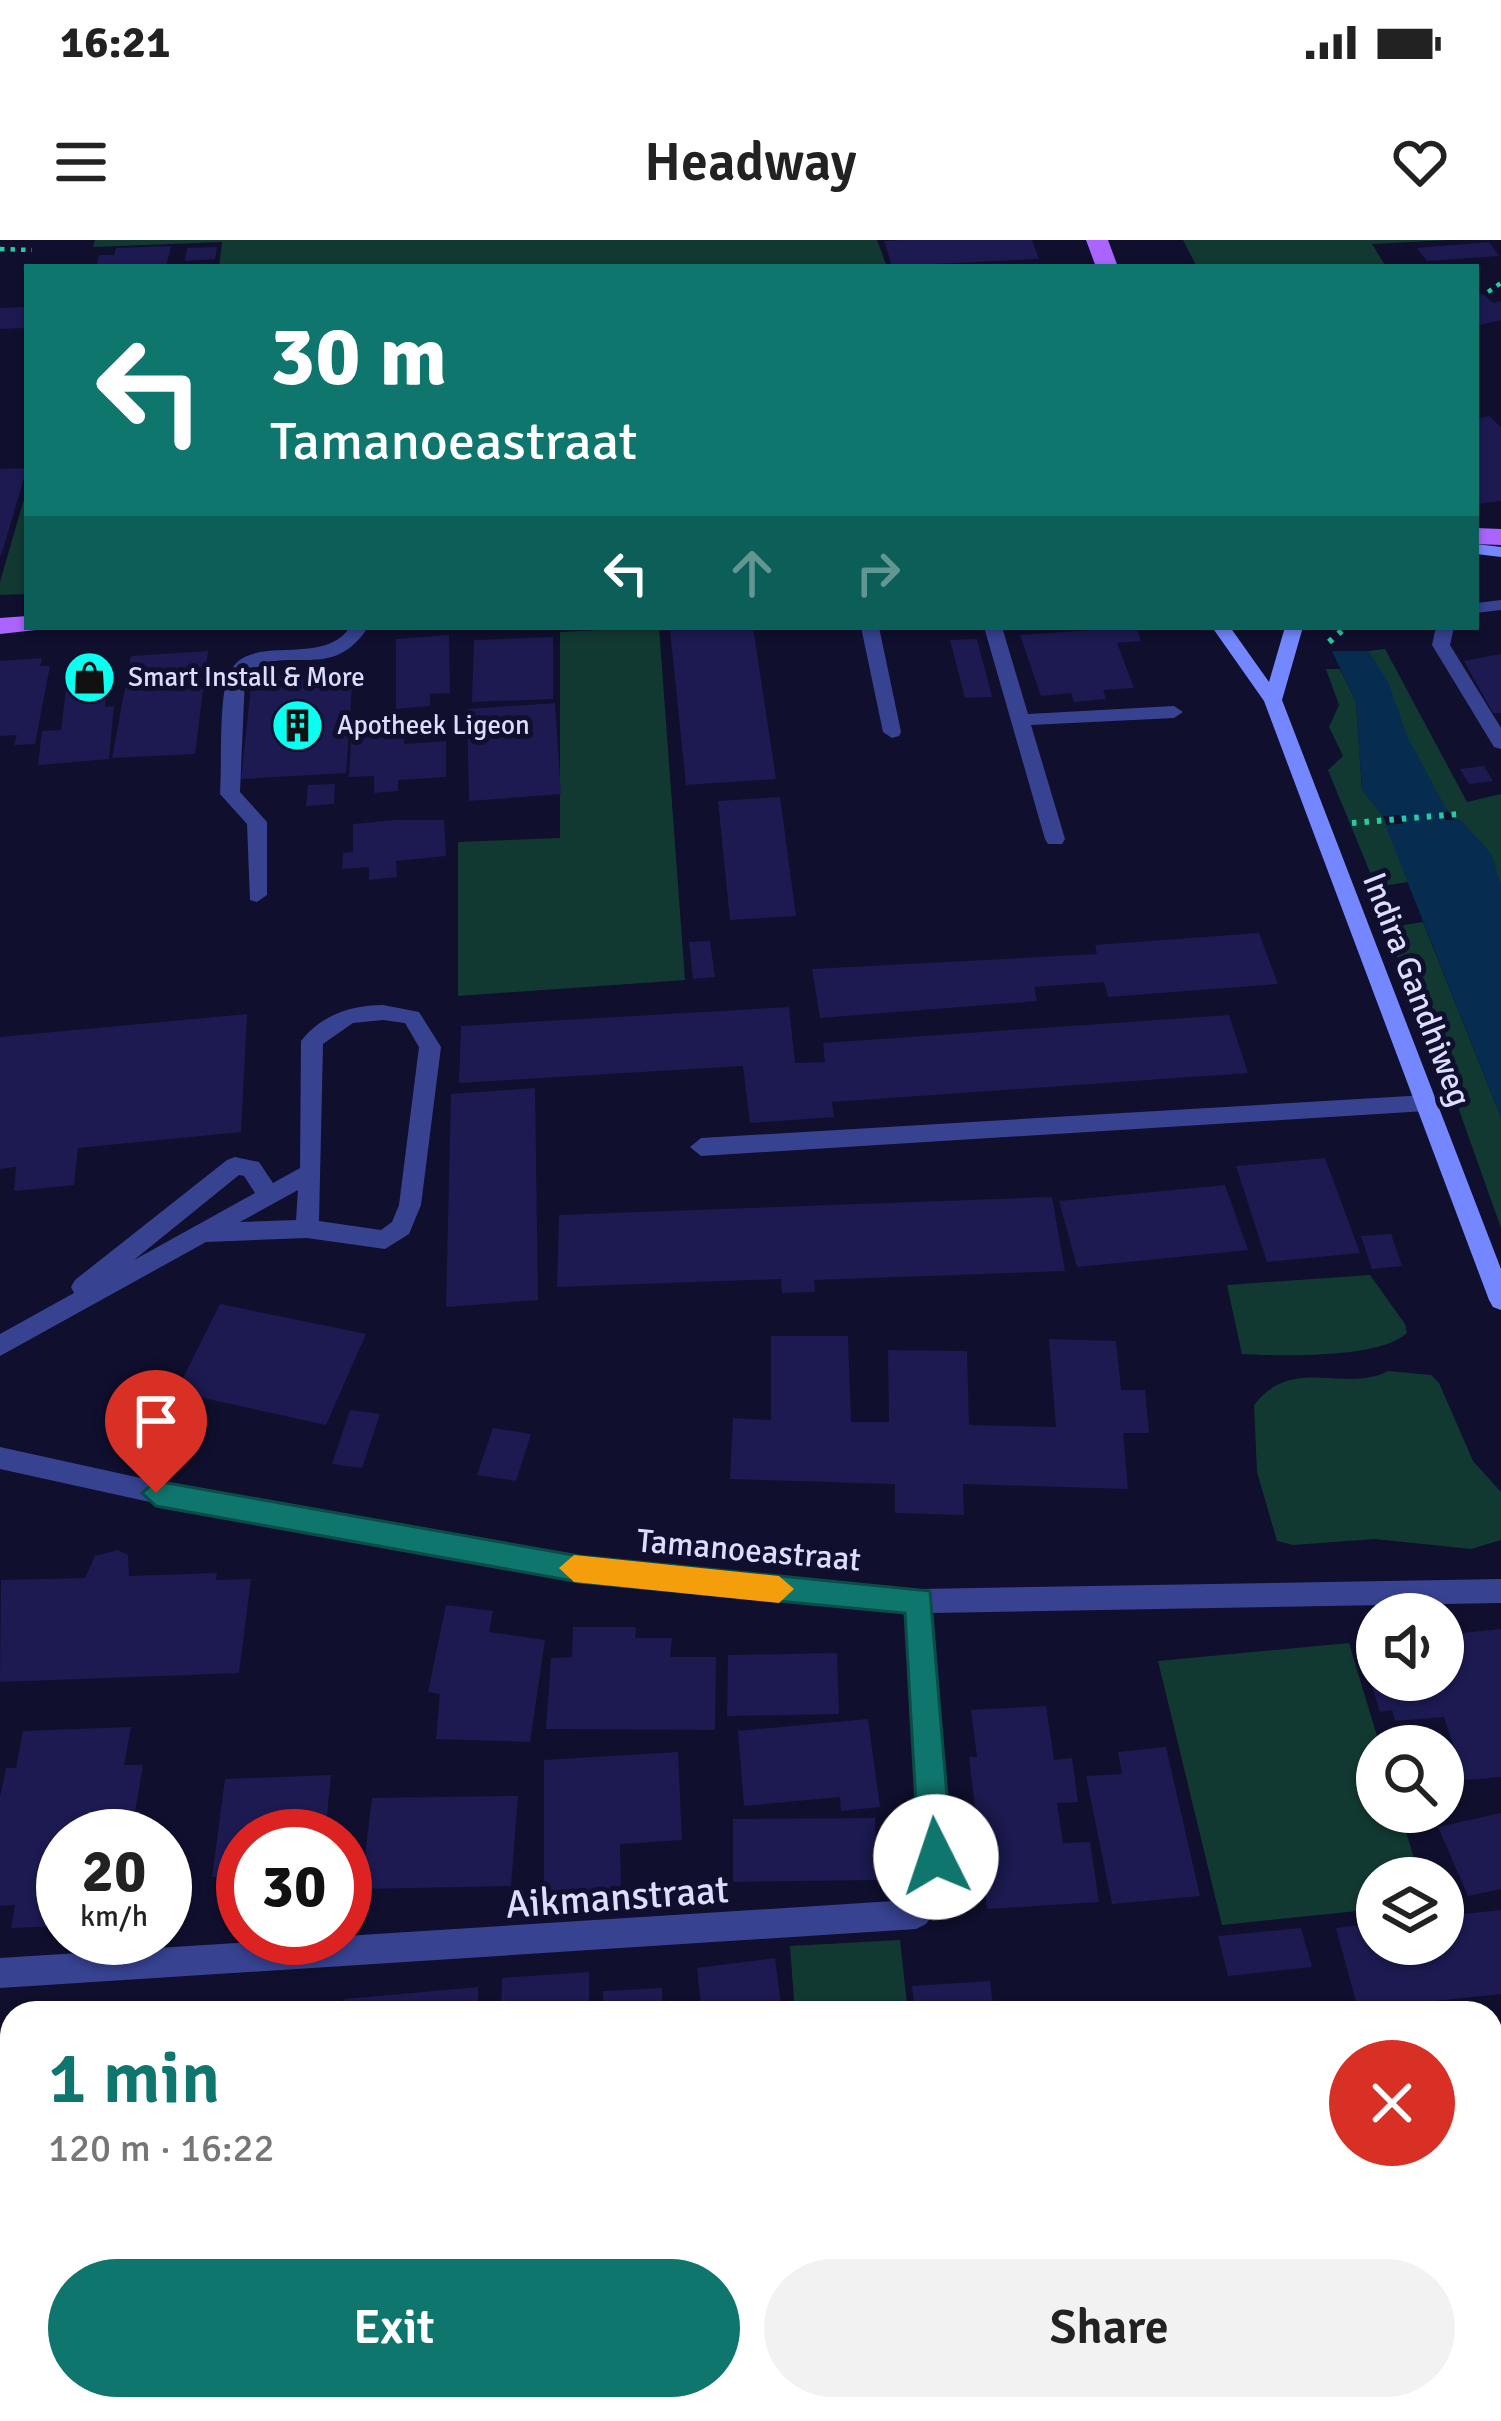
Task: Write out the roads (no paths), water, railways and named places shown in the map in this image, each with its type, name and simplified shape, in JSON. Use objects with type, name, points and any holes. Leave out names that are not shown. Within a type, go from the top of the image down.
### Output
[{"type":"main road","name":"Indira Gandhiweg","points":[[1223,630],[1273,700],[1501,1300]]},
{"type":"main road","points":[[1273,700],[1293,630]]},
{"type":"street","points":[[257,895],[257,822],[230,794],[236,677],[254,661],[335,653],[350,645],[357,630]]},
{"type":"street","points":[[871,630],[892,732]]},
{"type":"street","points":[[994,630],[1054,839]]},
{"type":"street","points":[[1444,630],[1441,645],[1499,737]]},
{"type":"street","points":[[1020,719],[1174,712]]},
{"type":"street","points":[[208,1233],[307,1229],[385,1240],[401,1228],[410,1205],[430,1047],[412,1017],[381,1010],[336,1018],[312,1041],[307,1229]]},
{"type":"street","points":[[700,1147],[1426,1103]]},
{"type":"street","points":[[50,1316],[160,1220],[235,1166],[251,1168],[268,1193]]},
{"type":"street","points":[[0,1346],[311,1172]]},
{"type":"street","name":"Tamanoeastraat","points":[[0,1458],[236,1510],[579,1569],[919,1601],[1501,1591]]},
{"type":"street","name":"Aikmanstraat","points":[[0,1973],[916,1914],[939,1884],[919,1601]]},
{"type":"water","points":[[1332,651],[1368,651],[1388,681],[1407,736],[1448,812],[1383,816],[1362,790],[1356,702]]},
{"type":"water","points":[[1460,819],[1492,855],[1501,885],[1501,1118],[1385,825]]},
{"type":"waterway","points":[[1391,746],[1501,995]]},
{"type":"place","name":"Smart Install & More","points":[[89,677]]},
{"type":"place","name":"Apotheek Ligeon","points":[[298,725]]}]
